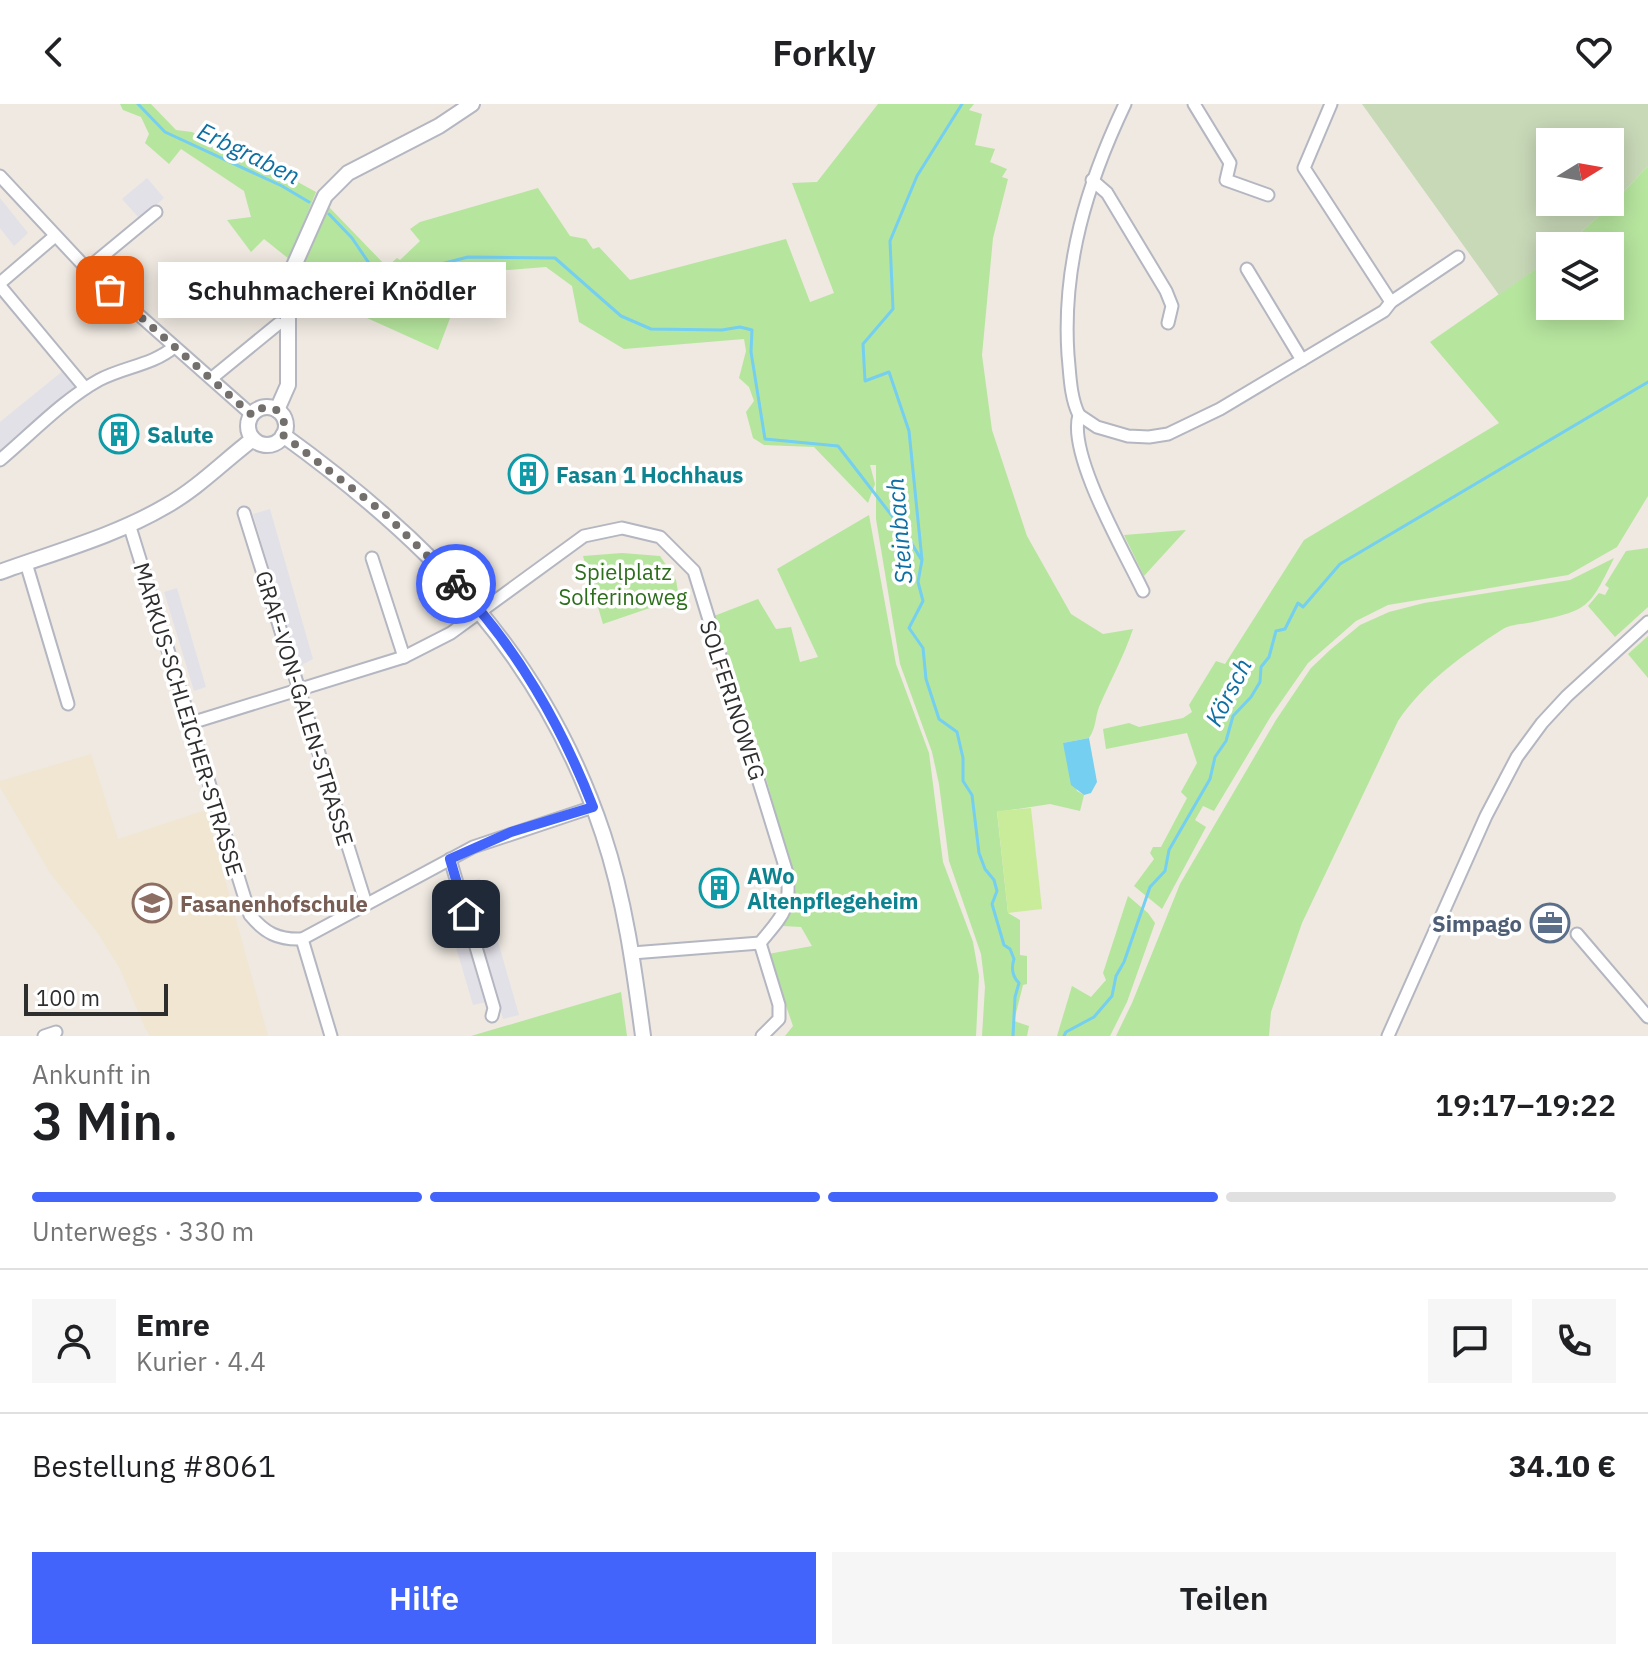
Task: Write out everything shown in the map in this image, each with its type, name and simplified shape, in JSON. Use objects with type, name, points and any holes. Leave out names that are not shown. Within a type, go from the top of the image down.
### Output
[{"type":"street","points":[[277,410],[288,385],[288,288],[299,254],[325,196],[348,173],[439,126],[472,104]]},
{"type":"street","points":[[1125,104],[1092,180],[1073,252],[1067,328],[1070,373],[1079,415],[1097,427],[1128,436],[1168,434],[1220,409],[1384,311],[1391,302],[1458,257]]},
{"type":"street","points":[[1194,104],[1230,163],[1226,180],[1268,195]]},
{"type":"street","points":[[1331,104],[1304,168],[1391,302]]},
{"type":"street","points":[[0,176],[87,269],[252,415]]},
{"type":"street","points":[[1092,180],[1107,193],[1166,291],[1172,306],[1168,323]]},
{"type":"street","points":[[87,269],[156,212]]},
{"type":"street","points":[[55,236],[0,284],[85,388]]},
{"type":"street","points":[[1247,269],[1302,360]]},
{"type":"street","points":[[212,378],[278,324]]},
{"type":"street","points":[[0,460],[85,388],[117,371],[155,359],[174,347]]},
{"type":"street","points":[[261,408],[277,410],[285,424],[283,435],[269,445],[253,439],[248,427],[252,415],[261,408]]},
{"type":"street","points":[[1079,415],[1076,425],[1095,492],[1143,591]]},
{"type":"street","points":[[283,435],[384,513],[423,548],[481,612],[523,671],[561,735],[593,807],[620,895],[632,953],[643,1036]]},
{"type":"street","points":[[0,572],[129,524],[188,492],[253,439]]},
{"type":"street","name":"GRAF-VON-GALEN-STRASSE","points":[[244,513],[366,904]]},
{"type":"street","name":"MARKUS-SCHLEICHER-STRASSE","points":[[129,524],[250,915],[260,928],[273,936],[286,940],[302,939]]},
{"type":"street","name":"SOLFERINOWEG","points":[[191,723],[404,657],[451,633],[584,536],[622,528],[660,537],[694,571],[701,602],[787,873],[787,908],[760,943]]},
{"type":"street","points":[[372,558],[404,657]]},
{"type":"street","points":[[26,563],[68,704]]},
{"type":"street","points":[[1388,1036],[1486,816],[1517,757],[1567,696],[1648,622]]},
{"type":"street","points":[[331,1036],[302,939],[450,859],[511,832],[593,807]]},
{"type":"street","points":[[450,859],[494,1008],[492,1016]]},
{"type":"street","points":[[1577,934],[1648,1017]]},
{"type":"street","points":[[632,953],[760,943],[779,1005],[779,1019],[762,1036]]},
{"type":"street","points":[[44,1036],[56,1032]]},
{"type":"shaded area","points":[[147,178],[164,198],[140,219],[122,199]]},
{"type":"shaded area","points":[[0,198],[28,233],[14,246],[0,228]]},
{"type":"shaded area","points":[[64,370],[78,388],[0,452],[0,422]]},
{"type":"shaded area","points":[[270,509],[313,659],[298,667],[253,514]]},
{"type":"shaded area","points":[[177,588],[206,687],[194,691],[164,592]]},
{"type":"shaded area","name":"Fasanenhofschule","points":[[91,754],[118,839],[206,810],[268,1036],[150,1036],[120,969],[97,932],[50,873],[0,787],[0,781]]},
{"type":"shaded area","points":[[480,878],[519,1015],[503,1019],[464,883]]},
{"type":"shaded area","points":[[455,890],[487,1002],[473,1005],[440,893]]},
{"type":"green space","points":[[120,104],[151,104],[176,130],[192,132],[236,157],[274,169],[316,192],[289,259],[264,239],[251,252],[227,220],[251,217],[244,191],[181,149],[169,164],[145,143],[149,134],[141,117],[123,110]]},
{"type":"green space","points":[[878,104],[974,104],[969,110],[982,114],[975,145],[995,149],[990,162],[1007,169],[1002,177],[1008,179],[993,238],[982,355],[992,430],[1027,536],[1071,614],[1103,634],[1133,629],[1089,738],[1063,743],[1077,791],[1084,795],[1080,811],[1050,804],[997,812],[1008,913],[1020,920],[1020,955],[1027,956],[1027,984],[1023,985],[1014,1021],[1029,1026],[1027,1036],[982,1036],[985,987],[981,954],[949,861],[932,752],[900,664],[876,519],[876,465],[870,465],[875,484],[868,503],[814,447],[764,445],[753,438],[746,412],[754,401],[749,387],[739,378],[746,351],[744,339],[624,349],[579,322],[572,286],[546,267],[467,273],[438,350],[296,286],[311,240],[329,207],[387,267],[397,258],[400,260],[420,241],[410,229],[420,222],[538,188],[570,236],[586,239],[593,249],[599,247],[630,280],[786,239],[810,302],[834,293],[792,183],[817,182]]},
{"type":"green space","points":[[1362,104],[1648,104],[1648,166],[1624,191],[1624,128],[1536,128],[1536,216],[1599,216],[1581,232],[1536,232],[1536,269],[1499,295]]},
{"type":"green space","points":[[1648,166],[1648,496],[1617,547],[1568,575],[1388,605],[1356,621],[1308,663],[1271,716],[1214,811],[1203,806],[1195,820],[1206,827],[1162,909],[1134,886],[1154,859],[1150,853],[1153,847],[1161,847],[1187,798],[1181,792],[1197,763],[1187,733],[1106,749],[1103,729],[1129,723],[1139,727],[1183,718],[1192,712],[1189,705],[1216,661],[1225,664],[1304,540],[1499,423],[1430,342],[1536,269],[1536,320],[1624,320],[1624,232],[1581,232],[1599,216],[1624,216],[1624,191]]},
{"type":"green space","points":[[869,515],[896,664],[929,753],[943,862],[973,942],[979,976],[976,1036],[785,1036],[793,1026],[768,954],[812,946],[801,927],[783,926],[796,888],[754,734],[714,616],[758,599],[776,629],[791,627],[800,662],[818,657],[777,569]]},
{"type":"green space","points":[[1186,530],[1144,576],[1124,535]]},
{"type":"green space","points":[[1648,548],[1648,607],[1615,637],[1588,606],[1599,593],[1605,595],[1609,588],[1605,585],[1626,551]]},
{"type":"green space","name":"Spielplatz Solferinoweg","points":[[622,553],[660,556],[676,580],[679,598],[603,624],[583,556]]},
{"type":"green space","points":[[1614,558],[1599,588],[1585,605],[1566,614],[1503,629],[1432,681],[1408,707],[1398,721],[1302,923],[1271,1012],[1269,1036],[1116,1036],[1180,884],[1276,720],[1311,668],[1360,625],[1389,612],[1424,603],[1570,580]]},
{"type":"green space","points":[[1648,636],[1648,678],[1628,654]]},
{"type":"green space","points":[[1031,808],[1042,909],[1008,913],[997,811]]},
{"type":"green space","points":[[1128,896],[1155,923],[1127,1002],[1110,1036],[1057,1036],[1072,986],[1091,997],[1106,980],[1103,973]]},
{"type":"green space","points":[[621,992],[627,1036],[471,1036]]},
{"type":"water","points":[[1089,738],[1097,782],[1091,793],[1084,795],[1071,785],[1063,743]]},
{"type":"waterway","name":"Erbgraben","points":[[138,104],[165,132],[282,186],[309,202]]},
{"type":"waterway","name":"Erbgraben","points":[[962,104],[917,176],[890,241],[893,309],[863,344],[865,381],[889,372],[909,431],[922,560],[918,582],[923,601],[909,628],[923,648],[926,679],[939,719],[957,732],[963,758],[963,781],[972,795],[979,853],[985,869],[994,880],[997,891],[992,904],[1004,945],[1010,949],[1014,959],[1013,972],[1019,983],[1013,1036]]},
{"type":"waterway","name":"Erbgraben","points":[[329,214],[352,238],[375,272],[387,278],[468,257],[555,258],[621,316],[651,329],[722,330],[740,327],[752,330],[751,352],[765,439],[838,446],[906,534],[921,559]]},
{"type":"waterway","name":"Körsch","points":[[1064,1036],[1094,1017],[1112,996],[1116,976],[1124,962],[1150,887],[1165,871],[1169,850],[1210,779],[1215,757],[1226,741],[1233,716],[1260,682],[1261,667],[1269,657],[1276,631],[1285,629],[1298,603],[1303,607],[1340,564],[1648,382]]},
{"type":"way so far","points":[[110,290],[252,415],[267,407],[282,414],[285,424],[283,435],[384,513],[423,548],[456,584]]},
{"type":"place","name":"Schuhmacherei Knödler","points":[[110,290]]},
{"type":"place","name":"Salute","points":[[119,434]]},
{"type":"place","name":"Fasan 1 Hochhaus","points":[[528,474]]},
{"type":"place","name":"AWo Altenpflegeheim","points":[[719,888]]},
{"type":"place","name":"Fasanenhofschule","points":[[152,903]]},
{"type":"place","name":"Simpago","points":[[1550,923]]},
{"type":"route","points":[[456,584],[481,612],[523,671],[561,735],[593,807],[511,832],[450,859],[466,914]]},
{"type":"water label","name":"Steinbach","points":[[899,531]]}]
